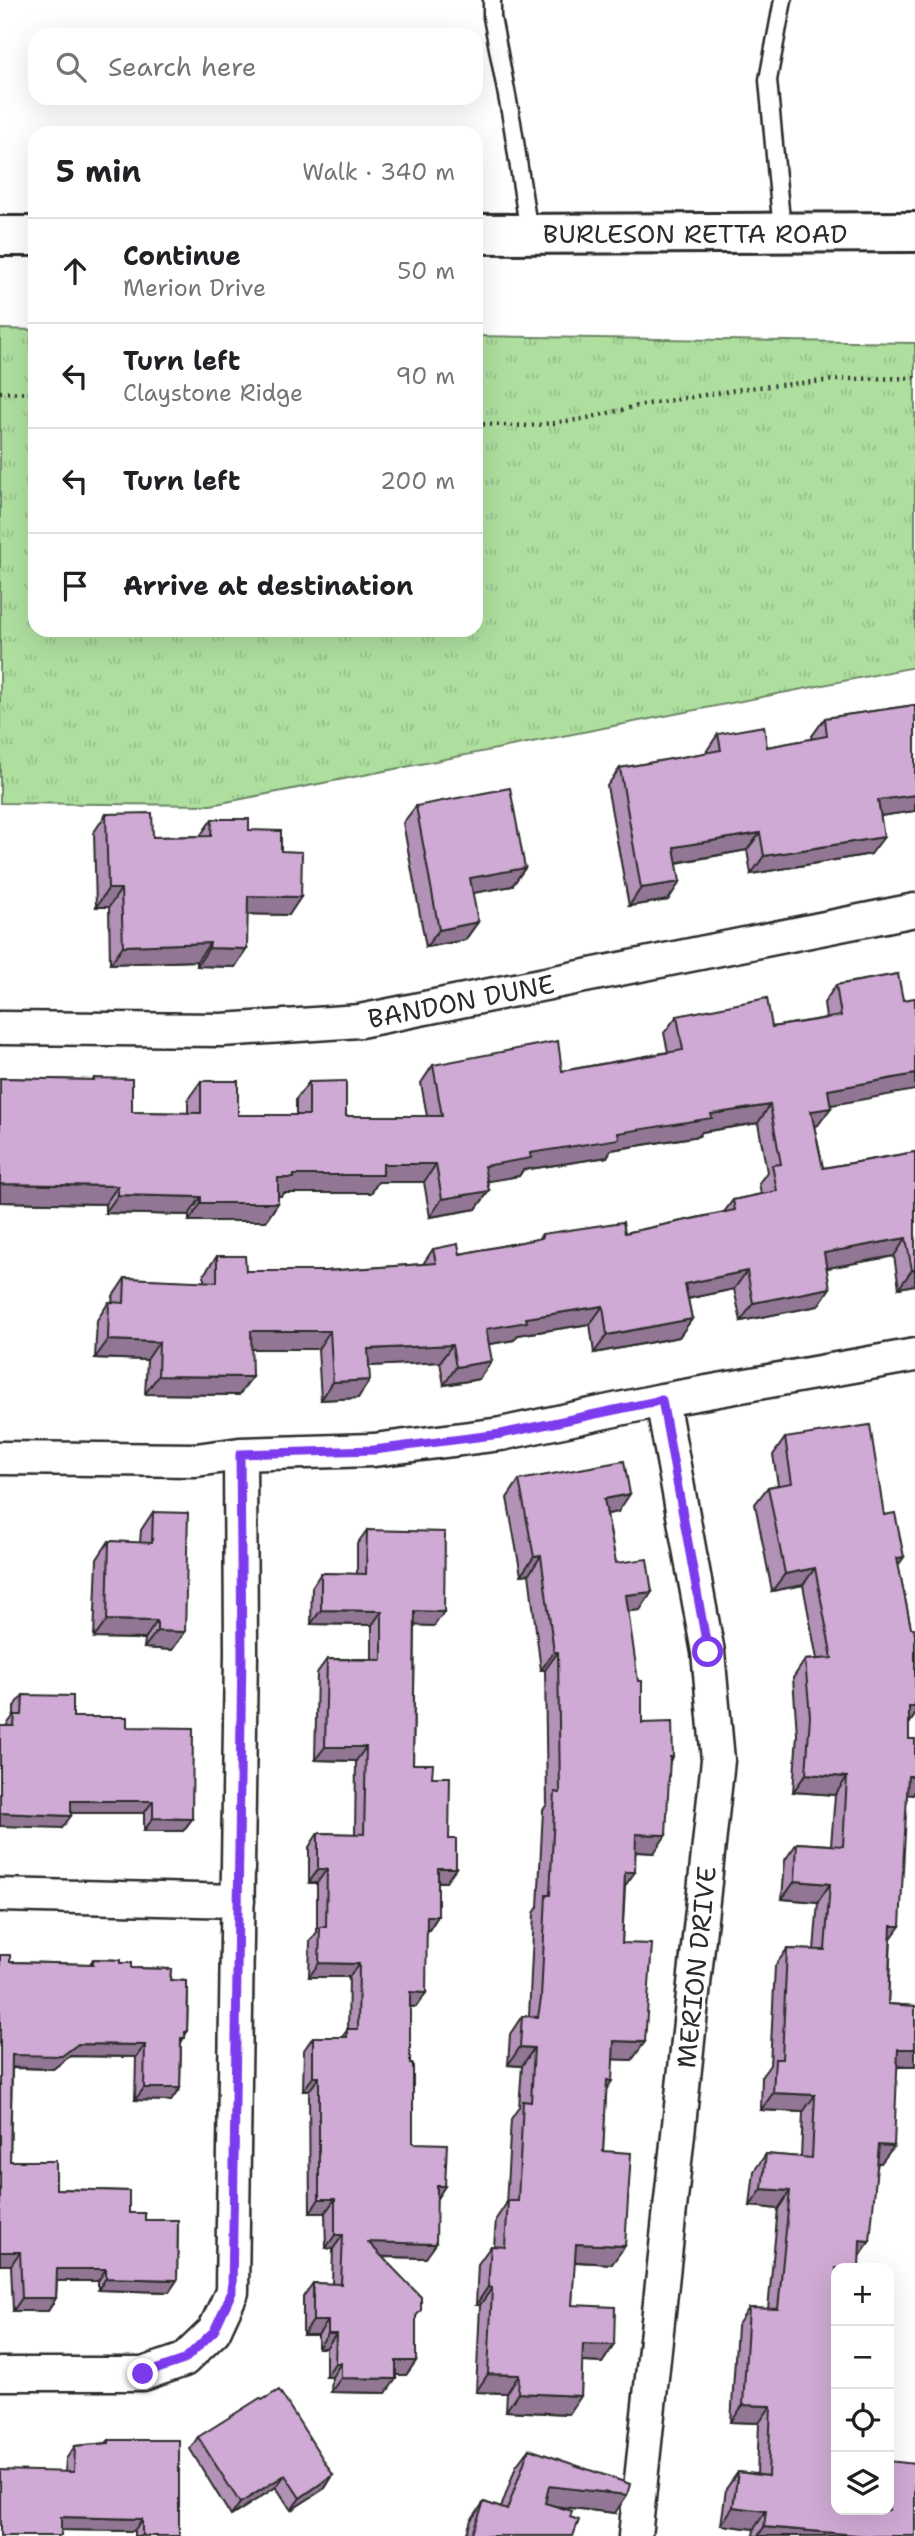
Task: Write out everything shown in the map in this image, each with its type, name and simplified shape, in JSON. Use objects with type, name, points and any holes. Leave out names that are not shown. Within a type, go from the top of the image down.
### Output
[{"type":"street","name":"BURLESON RETTA ROAD","points":[[483,234],[915,232]]},
{"type":"street","points":[[0,236],[28,236]]},
{"type":"street","name":"BANDON DUNE","points":[[0,1028],[222,1030],[360,1021],[915,910]]},
{"type":"street","points":[[0,1458],[196,1460],[240,1454],[387,1449],[501,1434],[662,1400],[915,1355]]},
{"type":"street","name":"MERION DRIVE","points":[[635,2536],[718,1760],[708,1652],[662,1400]]},
{"type":"street","points":[[0,2374],[143,2374],[184,2360],[214,2331],[232,2292],[242,1654],[240,1454]]},
{"type":"street","points":[[0,1895],[238,1900]]},
{"type":"lane","points":[[492,0],[492,18],[529,233]]},
{"type":"lane","points":[[782,231],[768,80],[783,0]]},
{"type":"path","points":[[483,424],[529,426],[583,419],[642,405],[748,388],[846,379],[915,378]]},
{"type":"path","points":[[0,392],[28,393]]},
{"type":"green space","points":[[0,329],[28,330],[28,637],[483,637],[483,336],[915,343],[915,667],[211,805],[0,803]]},
{"type":"building","points":[[915,705],[915,795],[878,800],[884,837],[764,856],[760,833],[674,847],[680,882],[641,888],[620,768],[721,750],[718,734],[764,726],[767,747],[827,736],[825,718]]},
{"type":"building","points":[[510,788],[525,868],[470,878],[478,922],[439,930],[416,806]]},
{"type":"building","points":[[152,813],[153,837],[211,836],[212,819],[249,819],[249,830],[281,831],[281,851],[302,852],[301,897],[248,896],[247,949],[209,948],[210,943],[123,946],[121,889],[108,889],[106,814]]},
{"type":"building","points":[[898,974],[903,1000],[915,998],[915,1074],[828,1090],[831,1108],[811,1111],[823,1168],[915,1152],[915,1270],[912,1270],[906,1238],[824,1253],[830,1288],[753,1303],[747,1271],[685,1284],[692,1319],[607,1335],[603,1306],[526,1318],[527,1322],[486,1329],[492,1361],[456,1367],[452,1345],[368,1349],[370,1380],[333,1382],[330,1331],[251,1331],[252,1377],[158,1376],[159,1342],[108,1340],[109,1302],[124,1303],[125,1278],[217,1282],[217,1256],[245,1256],[246,1271],[326,1271],[436,1263],[433,1249],[458,1244],[460,1254],[542,1238],[542,1234],[623,1222],[625,1233],[735,1210],[733,1200],[777,1191],[772,1165],[781,1164],[770,1105],[711,1114],[712,1118],[618,1133],[619,1139],[530,1153],[531,1158],[484,1166],[489,1191],[442,1199],[436,1164],[383,1164],[383,1175],[294,1175],[294,1178],[278,1178],[278,1203],[201,1203],[201,1197],[118,1195],[118,1186],[0,1184],[0,1078],[132,1079],[132,1112],[201,1113],[201,1081],[238,1081],[238,1115],[309,1115],[309,1082],[346,1081],[346,1116],[442,1116],[433,1065],[558,1041],[562,1071],[683,1050],[677,1016],[767,998],[772,1027],[841,1016],[836,985]]},
{"type":"building","points":[[870,1425],[884,1515],[895,1513],[904,1557],[897,1558],[915,1636],[915,1707],[909,1707],[909,1739],[915,1739],[915,1776],[908,1776],[900,1926],[891,1926],[888,2004],[915,2006],[915,2049],[898,2049],[894,2146],[879,2145],[870,2241],[860,2240],[859,2263],[831,2263],[831,2515],[894,2515],[894,2462],[915,2464],[915,2536],[869,2536],[764,2527],[766,2511],[733,2507],[738,2472],[768,2476],[771,2406],[743,2405],[749,2308],[778,2309],[790,2191],[762,2189],[766,2154],[812,2158],[815,2095],[773,2093],[775,2059],[782,2059],[787,1949],[825,1950],[830,1884],[795,1881],[797,1843],[843,1846],[847,1777],[806,1774],[810,1716],[805,1660],[832,1658],[815,1568],[785,1574],[768,1487],[792,1483],[785,1438]]},
{"type":"building","points":[[624,1461],[630,1494],[604,1499],[616,1563],[647,1559],[652,1592],[626,1595],[638,1681],[642,1681],[642,1723],[672,1722],[673,1757],[670,1757],[666,1835],[636,1834],[635,1872],[625,1872],[622,1943],[652,1944],[645,2042],[614,2041],[612,2081],[607,2080],[603,2151],[631,2153],[625,2246],[576,2244],[572,2305],[615,2307],[614,2345],[583,2344],[581,2396],[518,2393],[519,2375],[488,2374],[492,2288],[488,2287],[491,2246],[505,2247],[508,2201],[518,2201],[523,2101],[531,2102],[534,2048],[520,2047],[522,2016],[538,2017],[546,1895],[550,1895],[555,1792],[560,1793],[558,1652],[554,1652],[541,1556],[534,1557],[519,1480]]},
{"type":"building","points":[[153,1512],[188,1513],[185,1632],[157,1631],[157,1621],[107,1620],[109,1541],[152,1543]]},
{"type":"building","points":[[367,1530],[445,1532],[444,1612],[415,1611],[413,1764],[433,1764],[432,1777],[450,1777],[449,1839],[456,1839],[456,1868],[438,1868],[438,1916],[427,1916],[426,1993],[410,1992],[413,2143],[447,2144],[445,2186],[437,2186],[436,2244],[368,2242],[421,2297],[421,2310],[416,2316],[416,2361],[396,2361],[396,2379],[341,2378],[341,2363],[335,2363],[336,2334],[328,2334],[328,2321],[313,2321],[313,2283],[341,2284],[343,2235],[335,2235],[335,2199],[319,2199],[319,2077],[313,2077],[313,2037],[347,2037],[347,2029],[358,2029],[359,1964],[319,1963],[320,1927],[326,1927],[327,1869],[318,1869],[318,1833],[364,1834],[366,1747],[325,1747],[327,1659],[382,1660],[382,1611],[321,1610],[321,1573],[366,1574]]},
{"type":"building","points":[[23,1695],[73,1696],[73,1717],[127,1717],[127,1727],[193,1728],[192,1819],[153,1818],[153,1801],[71,1801],[71,1816],[0,1813],[0,1726],[14,1726],[15,1715],[22,1715]]},
{"type":"building","points":[[0,1955],[10,1955],[10,1962],[93,1964],[93,1959],[120,1960],[120,1963],[131,1963],[131,1968],[171,1969],[170,1980],[186,1981],[187,2032],[185,2038],[181,2038],[180,2088],[144,2088],[145,2045],[78,2044],[62,2056],[12,2055],[10,2161],[56,2161],[56,2189],[129,2191],[129,2213],[145,2213],[145,2220],[178,2220],[177,2280],[106,2278],[106,2269],[57,2269],[56,2298],[22,2298],[20,2252],[0,2252]]},
{"type":"building","points":[[279,2390],[333,2475],[300,2498],[285,2475],[240,2503],[198,2437],[260,2398],[262,2400]]},
{"type":"building","points":[[109,2440],[179,2440],[179,2536],[142,2536],[142,2519],[61,2517],[61,2536],[0,2536],[0,2470],[74,2472],[75,2446],[109,2443]]},
{"type":"building","points":[[529,2449],[630,2484],[627,2495],[549,2486],[545,2503],[572,2511],[570,2517],[579,2520],[573,2536],[471,2536],[484,2502],[507,2510]]},
{"type":"route","points":[[143,2374],[184,2360],[214,2331],[232,2292],[242,1654],[240,1454],[374,1450],[501,1434],[662,1400],[708,1652]]}]
